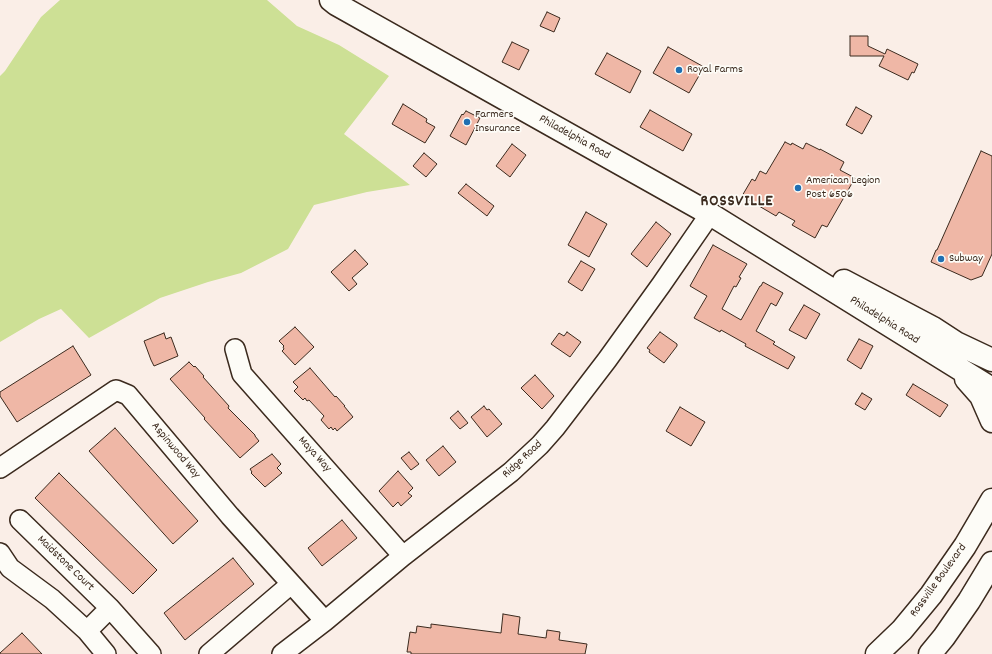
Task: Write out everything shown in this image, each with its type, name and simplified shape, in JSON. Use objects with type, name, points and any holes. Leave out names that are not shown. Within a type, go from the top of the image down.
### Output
[{"type":"main road","name":"Philadelphia Road","points":[[331,0],[710,214],[992,390]]},
{"type":"main road","name":"Philadelphia Road","points":[[774,254],[821,269],[933,328],[956,342],[991,358]]},
{"type":"main road","points":[[953,365],[981,396],[992,421]]},
{"type":"main road","name":"Rossville Boulevard","points":[[877,654],[902,630],[931,595],[966,546],[989,506],[992,484]]},
{"type":"main road","points":[[930,654],[944,637],[992,563]]},
{"type":"street","name":"Ridge Road","points":[[282,654],[325,621],[403,556],[511,472],[540,445],[555,428],[656,293],[710,214]]},
{"type":"street","name":"Maya Way","points":[[235,349],[242,374],[403,556]]},
{"type":"street","name":"Aspinwood Way","points":[[0,468],[116,390],[128,396],[230,516],[325,621]]},
{"type":"street","name":"Maidstone Court","points":[[20,520],[110,608],[150,654]]},
{"type":"street","points":[[3,565],[52,599],[106,652]]},
{"type":"street","points":[[209,654],[292,584]]},
{"type":"street","points":[[86,631],[110,608]]},
{"type":"green space","points":[[60,0],[267,0],[297,26],[339,45],[389,76],[344,134],[410,185],[367,192],[314,205],[288,249],[241,273],[160,298],[89,338],[61,309],[39,319],[0,342],[0,76],[5,71],[41,17]]},
{"type":"building","points":[[547,12],[560,18],[554,32],[540,26]]},
{"type":"building","points":[[850,36],[868,36],[868,46],[885,54],[887,49],[918,64],[914,73],[912,72],[908,80],[879,66],[884,56],[850,56]]},
{"type":"building","points":[[512,42],[529,50],[519,70],[502,62]]},
{"type":"building","name":"Royal Farms","points":[[668,47],[704,67],[689,93],[653,73]]},
{"type":"building","points":[[607,53],[641,71],[630,93],[595,74]]},
{"type":"building","points":[[403,104],[427,119],[426,122],[435,127],[425,143],[392,124]]},
{"type":"building","points":[[856,107],[872,116],[862,134],[846,125]]},
{"type":"building","points":[[650,110],[692,134],[683,151],[640,127]]},
{"type":"building","points":[[466,111],[480,118],[466,145],[450,136],[462,114],[463,115]]},
{"type":"building","name":"American Legion Post 6506","points":[[785,142],[791,145],[792,143],[803,149],[806,143],[820,149],[844,162],[840,170],[855,178],[827,227],[822,225],[815,238],[792,225],[795,221],[779,212],[776,216],[742,196],[752,179],[755,181],[760,171],[766,174]]},
{"type":"building","points":[[512,144],[526,155],[510,177],[496,166]]},
{"type":"building","points":[[981,151],[992,156],[992,254],[982,276],[971,280],[931,262]]},
{"type":"building","points":[[424,153],[437,164],[426,177],[413,166]]},
{"type":"building","points":[[466,184],[494,206],[487,216],[458,193]]},
{"type":"building","points":[[586,212],[607,224],[589,257],[568,245]]},
{"type":"building","points":[[656,222],[671,234],[647,267],[631,254]]},
{"type":"building","points":[[713,245],[747,264],[739,277],[741,278],[736,287],[734,286],[722,309],[741,320],[763,282],[783,293],[776,306],[771,303],[756,331],[775,342],[773,344],[795,357],[788,369],[745,346],[746,344],[721,330],[720,332],[694,318],[707,296],[690,286]]},
{"type":"building","points":[[355,250],[368,264],[352,278],[357,284],[349,291],[331,272]]},
{"type":"building","points":[[581,261],[595,269],[582,291],[568,282]]},
{"type":"building","points":[[804,305],[820,314],[806,339],[789,330]]},
{"type":"building","points":[[295,327],[314,347],[295,365],[282,351],[284,346],[279,341]]},
{"type":"building","points":[[567,332],[581,342],[570,357],[551,344],[559,333],[564,336]]},
{"type":"building","points":[[660,332],[677,344],[664,363],[649,352],[650,350],[647,348]]},
{"type":"building","points":[[164,333],[166,339],[171,337],[178,356],[154,366],[144,341]]},
{"type":"building","points":[[859,339],[873,346],[861,369],[847,360]]},
{"type":"building","points":[[73,346],[91,375],[17,422],[0,396],[0,392]]},
{"type":"building","points":[[189,362],[204,376],[203,377],[229,406],[228,408],[259,441],[240,458],[170,379]]},
{"type":"building","points":[[310,368],[335,397],[336,396],[345,406],[353,417],[337,431],[335,428],[333,430],[331,427],[329,429],[321,420],[324,416],[309,400],[307,401],[305,398],[303,400],[294,391],[298,387],[293,382]]},
{"type":"building","points":[[535,375],[554,396],[542,409],[521,388]]},
{"type":"building","points":[[913,384],[948,405],[940,417],[906,395]]},
{"type":"building","points":[[862,393],[872,399],[865,410],[855,404]]},
{"type":"building","points":[[484,406],[487,410],[489,409],[502,424],[487,437],[471,417]]},
{"type":"building","points":[[680,407],[705,422],[691,446],[666,431]]},
{"type":"building","points":[[458,411],[468,423],[460,429],[450,418]]},
{"type":"building","points":[[115,428],[198,521],[173,544],[89,451]]},
{"type":"building","points":[[443,446],[456,462],[439,476],[426,460]]},
{"type":"building","points":[[409,452],[419,464],[411,470],[401,458]]},
{"type":"building","points":[[272,454],[281,464],[277,468],[282,473],[265,487],[251,473],[252,472],[250,469]]},
{"type":"building","points":[[398,471],[413,488],[408,493],[412,496],[401,506],[398,502],[393,507],[379,491]]},
{"type":"building","points":[[59,473],[157,570],[133,594],[35,498]]},
{"type":"building","points":[[342,520],[357,538],[322,566],[308,548]]},
{"type":"building","points":[[233,558],[254,584],[185,640],[164,613]]},
{"type":"building","points":[[503,614],[520,617],[518,634],[546,638],[547,630],[560,632],[559,640],[587,644],[585,654],[411,654],[411,652],[407,652],[410,632],[416,633],[417,626],[431,628],[431,624],[501,633]]},
{"type":"building","points":[[22,633],[42,654],[0,654],[0,653]]},
{"type":"place","name":"Royal Farms","points":[[679,70]]},
{"type":"place","name":"Farmers Insurance","points":[[467,122]]},
{"type":"place","name":"American Legion Post 6506","points":[[798,188]]},
{"type":"place","name":"Subway","points":[[941,259]]},
{"type":"district","name":"ROSSVILLE","points":[[737,203]]}]
